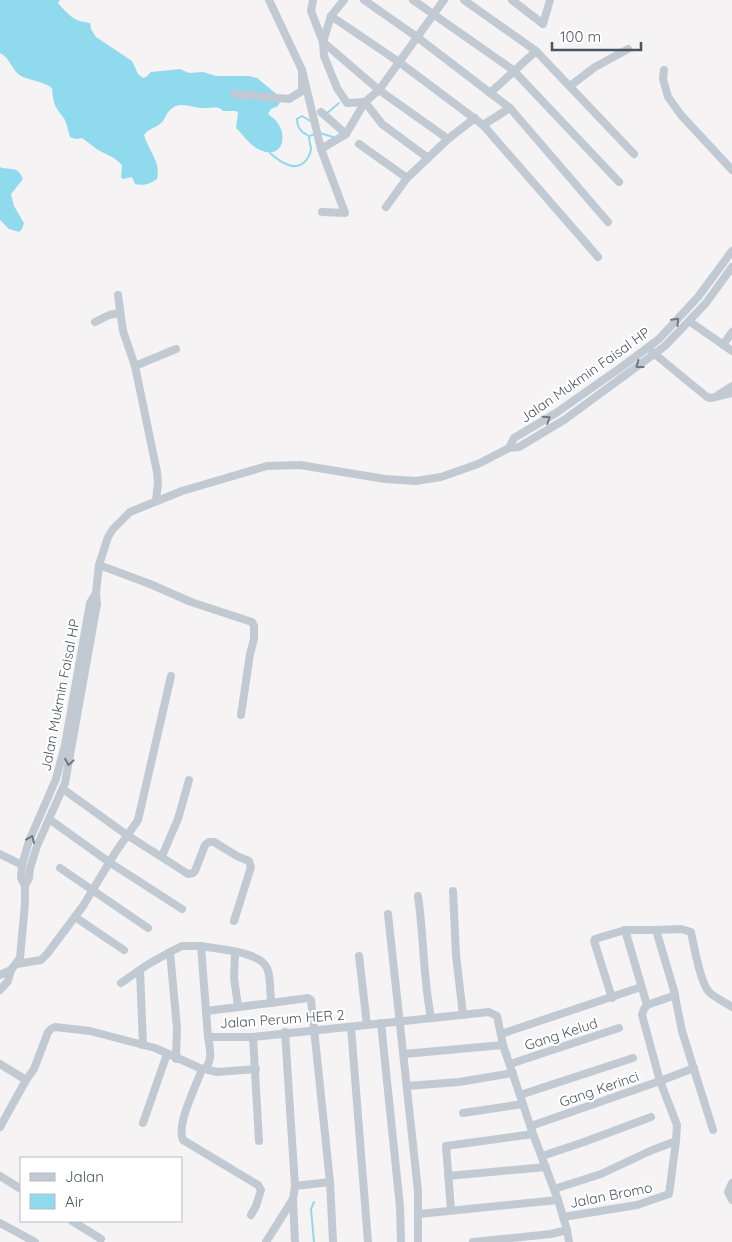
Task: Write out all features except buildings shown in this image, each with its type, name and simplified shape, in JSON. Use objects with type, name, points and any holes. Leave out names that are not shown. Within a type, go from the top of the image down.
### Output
[{"type":"street","points":[[269,0],[302,70],[316,112],[316,128],[320,146],[345,213],[322,212]]},
{"type":"street","points":[[313,0],[311,11],[323,42],[324,56],[337,88],[347,103],[365,102]]},
{"type":"street","points":[[323,42],[331,16],[344,0]]},
{"type":"street","points":[[364,0],[510,108],[608,222]]},
{"type":"street","points":[[413,0],[513,70],[619,182]]},
{"type":"street","points":[[320,146],[346,134],[365,102],[379,90],[444,0]]},
{"type":"street","points":[[464,0],[536,51],[634,154]]},
{"type":"street","points":[[512,0],[543,24],[550,0]]},
{"type":"street","points":[[331,16],[399,62],[483,125],[598,257]]},
{"type":"street","points":[[323,42],[379,90],[448,139]]},
{"type":"street","points":[[570,86],[595,67],[628,49]]},
{"type":"street","points":[[490,93],[536,51]]},
{"type":"street","points":[[234,94],[289,99],[302,91],[302,70]]},
{"type":"street","points":[[664,70],[663,80],[668,97],[732,170]]},
{"type":"street","points":[[365,102],[382,124],[428,158]]},
{"type":"street","points":[[483,125],[510,108]]},
{"type":"street","points":[[316,112],[346,134]]},
{"type":"street","points":[[386,207],[407,178],[448,139],[474,118]]},
{"type":"street","points":[[359,144],[407,178]]},
{"type":"street","name":"Jalan Mukmin Faisal HP","points":[[509,448],[514,438],[556,413],[659,339],[683,314],[732,251]]},
{"type":"street","name":"Jalan Mukmin Faisal HP","points":[[25,886],[29,878],[37,846],[63,789],[97,604],[96,593],[99,565],[108,537],[113,529],[130,512],[156,500],[267,466],[300,465],[394,480],[416,481],[442,477],[478,464],[509,448],[518,447],[544,432],[665,346],[729,277],[732,267]]},
{"type":"street","points":[[718,269],[729,277]]},
{"type":"street","points":[[118,295],[123,332],[135,366],[156,472],[158,483],[156,500]]},
{"type":"street","points":[[95,322],[109,315],[120,313]]},
{"type":"street","points":[[690,321],[732,352]]},
{"type":"street","points":[[723,344],[732,332]]},
{"type":"street","points":[[647,348],[695,385],[703,394],[711,398],[732,393]]},
{"type":"street","points":[[135,366],[176,349]]},
{"type":"street","points":[[716,396],[732,386]]},
{"type":"street","points":[[99,565],[186,600],[252,622],[254,626],[254,639],[241,715]]},
{"type":"street","name":"Jalan Mukmin Faisal HP","points":[[0,990],[8,980],[16,964],[25,903],[25,886],[21,878],[22,865],[29,841],[56,779],[90,603],[96,593]]},
{"type":"street","points":[[0,975],[16,964],[41,960],[75,917],[138,820],[171,676]]},
{"type":"street","points":[[162,856],[178,819],[189,780]]},
{"type":"street","points":[[63,789],[127,835],[188,874],[193,873],[205,845],[209,842],[214,842],[249,861],[252,867],[234,921]]},
{"type":"street","points":[[49,819],[109,862],[182,909]]},
{"type":"street","points":[[0,854],[22,865]]},
{"type":"street","points":[[60,868],[148,928]]},
{"type":"street","points":[[453,891],[456,955],[463,1015]]},
{"type":"street","points":[[418,896],[428,1003],[432,1018]]},
{"type":"street","points":[[388,914],[418,1191],[418,1242]]},
{"type":"street","points":[[75,917],[124,950]]},
{"type":"street","points":[[612,998],[594,941],[625,930],[681,929],[691,932],[698,963],[707,988],[712,994],[732,1007]]},
{"type":"street","points":[[625,930],[647,1005]]},
{"type":"street","points":[[656,930],[672,980],[682,1031],[713,1130]]},
{"type":"street","points":[[122,983],[147,964],[182,946],[201,946],[249,954],[263,963],[267,968],[271,1003]]},
{"type":"street","points":[[201,946],[208,1037]]},
{"type":"street","points":[[170,952],[177,1028],[176,1059]]},
{"type":"street","points":[[235,952],[234,978],[238,1006]]},
{"type":"street","points":[[359,956],[367,1025]]},
{"type":"street","points":[[140,971],[143,1045]]},
{"type":"street","points":[[501,1034],[641,987]]},
{"type":"street","points":[[674,996],[647,1005],[642,1015],[660,1081],[694,1068]]},
{"type":"street","points":[[206,1010],[308,998],[311,1000],[330,1182],[333,1242]]},
{"type":"street","name":"Jalan Perum HER 2","points":[[251,1215],[261,1190],[258,1185],[183,1140],[180,1134],[182,1122],[203,1069],[211,1058],[208,1037],[253,1036],[490,1012],[497,1016],[503,1045],[558,1200],[569,1242]]},
{"type":"street","points":[[382,1023],[400,1207],[401,1242]]},
{"type":"street","points":[[351,1027],[368,1242]]},
{"type":"street","points":[[0,1127],[34,1069],[48,1032],[55,1028],[90,1031],[143,1045],[203,1069],[217,1072],[256,1069]]},
{"type":"street","name":"Gang Kelud","points":[[510,1064],[620,1028]]},
{"type":"street","points":[[284,1032],[295,1186],[293,1198],[295,1242]]},
{"type":"street","points":[[253,1036],[260,1141]]},
{"type":"street","points":[[404,1054],[503,1045]]},
{"type":"street","points":[[143,1123],[167,1054]]},
{"type":"street","points":[[520,1095],[633,1058]]},
{"type":"street","points":[[0,1064],[26,1080]]},
{"type":"street","points":[[407,1086],[458,1082],[513,1073]]},
{"type":"street","name":"Gang Kerinci","points":[[448,1176],[446,1146],[532,1130],[660,1081],[677,1125],[676,1142]]},
{"type":"street","points":[[463,1113],[523,1104]]},
{"type":"street","points":[[542,1156],[651,1117]]},
{"type":"street","points":[[554,1189],[601,1174],[650,1151],[676,1142]]},
{"type":"street","name":"Jalan Bromo","points":[[563,1217],[637,1205],[670,1194],[676,1142]]},
{"type":"street","points":[[451,1210],[448,1176],[546,1167]]},
{"type":"street","points":[[0,1176],[20,1189]]},
{"type":"street","points":[[295,1186],[330,1182]]},
{"type":"street","points":[[732,1183],[728,1192],[732,1200]]},
{"type":"street","points":[[266,1242],[293,1198]]},
{"type":"street","points":[[419,1214],[558,1200]]},
{"type":"street","points":[[74,1222],[101,1239]]},
{"type":"street","points":[[0,1223],[35,1242]]},
{"type":"street","points":[[473,1242],[551,1234],[567,1230]]},
{"type":"water","points":[[0,0],[60,0],[58,3],[68,14],[79,21],[90,23],[96,37],[132,61],[138,74],[143,78],[151,72],[180,69],[189,73],[203,72],[216,76],[249,76],[257,78],[279,96],[281,100],[278,106],[271,109],[268,114],[281,128],[281,146],[272,152],[266,152],[251,145],[236,128],[238,113],[236,111],[223,111],[216,107],[205,108],[180,105],[169,111],[161,123],[144,135],[156,162],[157,179],[141,185],[135,184],[132,177],[123,179],[121,177],[122,165],[114,158],[98,150],[82,138],[70,137],[66,121],[55,104],[52,88],[21,76],[6,57],[0,53]]},
{"type":"water","points":[[0,167],[16,170],[23,179],[11,194],[14,206],[24,223],[19,232],[9,229],[0,220]]},
{"type":"waterway","points":[[326,114],[339,103]]},
{"type":"waterway","points":[[307,135],[299,128],[297,119],[302,116],[312,122]]},
{"type":"waterway","points":[[320,133],[333,137]]},
{"type":"waterway","points":[[270,153],[283,163],[298,166],[307,159],[310,152],[309,136],[316,134]]},
{"type":"waterway","points":[[314,1202],[311,1209],[314,1242]]}]
